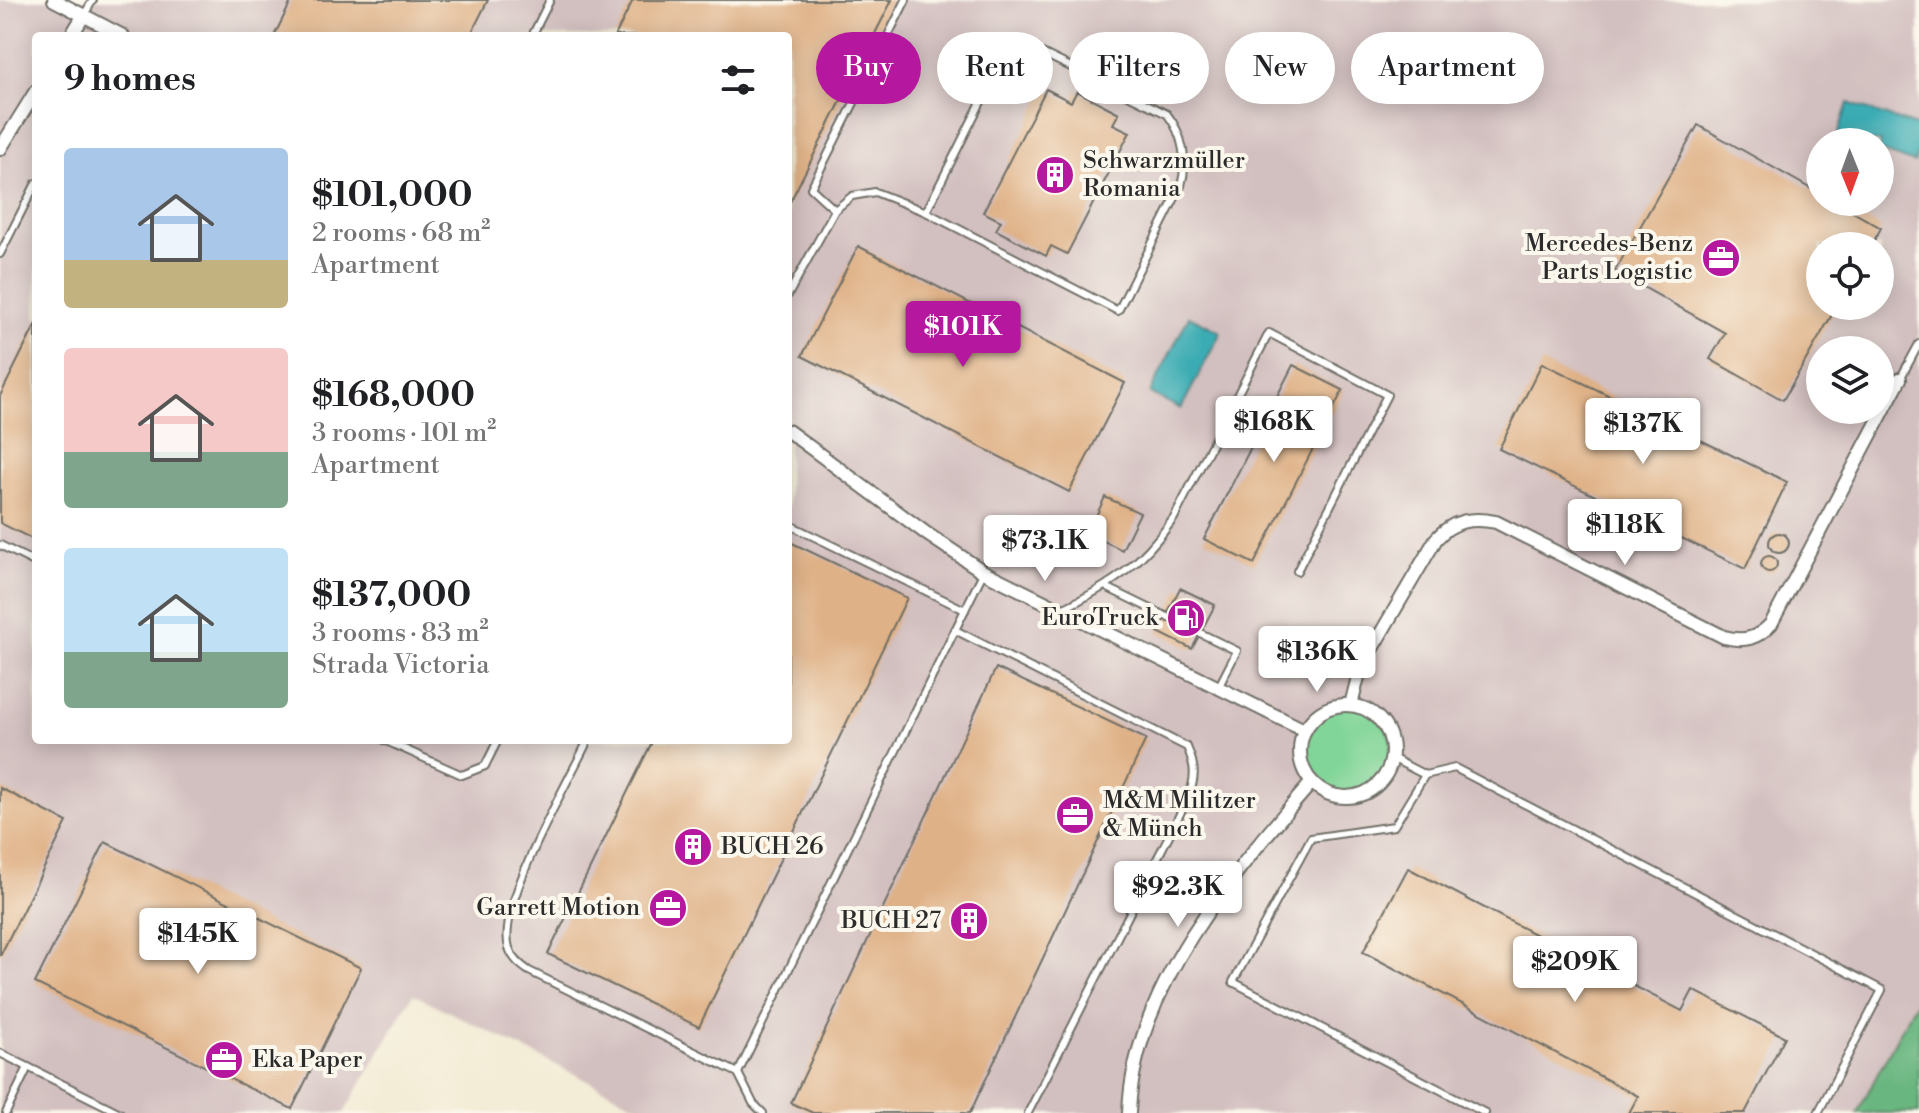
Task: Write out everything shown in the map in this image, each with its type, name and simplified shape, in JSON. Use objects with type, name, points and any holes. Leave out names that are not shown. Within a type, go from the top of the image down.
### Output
[{"type":"street","points":[[54,0],[116,32]]},
{"type":"street","points":[[73,32],[84,15]]},
{"type":"street","points":[[0,149],[32,97]]},
{"type":"street","points":[[1351,705],[1360,669],[1436,539],[1453,525],[1472,518],[1496,522],[1724,637],[1736,640],[1756,637],[1771,624],[1900,379]]},
{"type":"street","points":[[792,434],[927,534],[984,572],[1304,730]]},
{"type":"street","points":[[1351,705],[1363,708],[1382,723],[1389,733],[1392,758],[1387,772],[1367,792],[1337,797],[1312,782],[1300,757],[1304,730],[1319,713],[1351,705]]},
{"type":"street","points":[[1129,1113],[1134,1060],[1156,1001],[1221,892],[1312,782]]},
{"type":"lane","points":[[84,15],[93,0]]},
{"type":"lane","points":[[534,32],[550,0]]},
{"type":"lane","points":[[835,210],[811,188],[906,0]]},
{"type":"lane","points":[[792,288],[835,210],[852,196],[875,192],[926,212],[1118,311],[1181,186],[1185,174],[1183,148],[1175,125],[1167,114],[1042,53],[1018,55],[997,70],[926,212]]},
{"type":"lane","points":[[0,254],[32,191]]},
{"type":"lane","points":[[1060,610],[1108,588],[1138,563],[1174,518],[1269,333],[1387,395],[1297,571]]},
{"type":"lane","points":[[1900,379],[1919,344]]},
{"type":"lane","points":[[792,526],[965,610]]},
{"type":"lane","points":[[0,545],[32,561]]},
{"type":"lane","points":[[738,1073],[984,572]]},
{"type":"lane","points":[[1108,588],[1237,651],[1218,688]]},
{"type":"lane","points":[[955,630],[1187,747],[1195,765],[1194,783],[1187,800],[1028,1113]]},
{"type":"lane","points":[[393,744],[462,775],[485,766],[496,744]]},
{"type":"lane","points":[[586,744],[514,895],[507,928],[509,947],[516,962],[738,1073],[753,1103],[763,1113]]},
{"type":"lane","points":[[1392,758],[1425,775],[1455,768],[1882,990],[1818,1113]]},
{"type":"lane","points":[[1425,775],[1394,826],[1311,838],[1233,982],[1485,1113]]},
{"type":"lane","points":[[0,1053],[120,1113]]},
{"type":"lane","points":[[6,1113],[28,1067]]},
{"type":"shaded area","points":[[0,0],[1919,0],[1919,996],[1857,1113],[653,1113],[413,994],[344,1113],[0,1113]]},
{"type":"green space","points":[[1346,705],[1364,708],[1379,718],[1389,733],[1392,751],[1389,769],[1379,784],[1364,794],[1346,797],[1328,794],[1313,784],[1303,769],[1300,751],[1303,733],[1313,718],[1328,708]]},
{"type":"green space","points":[[1919,996],[1919,1113],[1857,1113]]},
{"type":"water","points":[[1848,103],[1919,127],[1919,149],[1914,163],[1894,156],[1894,128],[1840,128]]},
{"type":"water","points":[[1189,316],[1221,332],[1181,409],[1150,393]]},
{"type":"building","points":[[292,0],[488,0],[472,32],[276,32]]},
{"type":"building","points":[[633,0],[892,0],[876,32],[816,32],[816,104],[839,104],[792,198],[792,32],[617,32]]},
{"type":"building","name":"Schwarzmüller Romania","points":[[1053,93],[1069,101],[1069,104],[1102,104],[1119,113],[1113,124],[1130,132],[1067,254],[1051,246],[1046,256],[996,230],[1001,221],[983,212],[1038,104],[1053,104]]},
{"type":"building","name":"Mercedes-Benz Parts Logistic","points":[[1698,125],[1806,186],[1806,216],[1860,216],[1881,228],[1879,232],[1806,232],[1806,320],[1829,320],[1820,336],[1806,336],[1806,360],[1783,400],[1710,359],[1725,333],[1615,271]]},
{"type":"building","points":[[858,246],[1125,383],[1069,492],[802,356]]},
{"type":"building","points":[[32,332],[32,539],[0,523],[0,396]]},
{"type":"building","points":[[1542,363],[1787,482],[1745,569],[1499,449]]},
{"type":"building","points":[[1293,365],[1343,390],[1254,564],[1204,539]]},
{"type":"building","points":[[1105,497],[1140,513],[1122,550],[1088,533]]},
{"type":"building","points":[[1775,533],[1783,533],[1789,543],[1783,553],[1775,553],[1769,547],[1769,539]]},
{"type":"building","name":"BUCH 26","points":[[792,543],[907,598],[699,1027],[548,954],[651,744],[792,744]]},
{"type":"building","points":[[1769,556],[1775,558],[1775,570],[1769,572],[1763,570],[1761,564],[1763,558]]},
{"type":"building","name":"EuroTruck","points":[[1180,588],[1215,605],[1192,649],[1158,632]]},
{"type":"building","name":"BUCH 27","points":[[996,668],[1146,739],[970,1113],[813,1113],[791,1103]]},
{"type":"building","points":[[0,788],[67,822],[0,956]]},
{"type":"building","points":[[105,842],[361,968],[292,1109],[35,983]]},
{"type":"building","points":[[1408,868],[1682,1011],[1693,990],[1785,1037],[1745,1113],[1629,1113],[1638,1096],[1363,952]]},
{"type":"place","name":"Schwarzmüller Romania","points":[[1055,175]]},
{"type":"place","name":"Mercedes-Benz Parts Logistic","points":[[1721,258]]},
{"type":"place","name":"EuroTruck","points":[[1186,618]]},
{"type":"place","name":"M&M Militzer & Münch","points":[[1075,815]]},
{"type":"place","name":"BUCH 26","points":[[693,847]]},
{"type":"place","name":"Garrett Motion","points":[[668,908]]},
{"type":"place","name":"BUCH 27","points":[[969,921]]},
{"type":"place","name":"Eka Paper","points":[[224,1060]]}]
